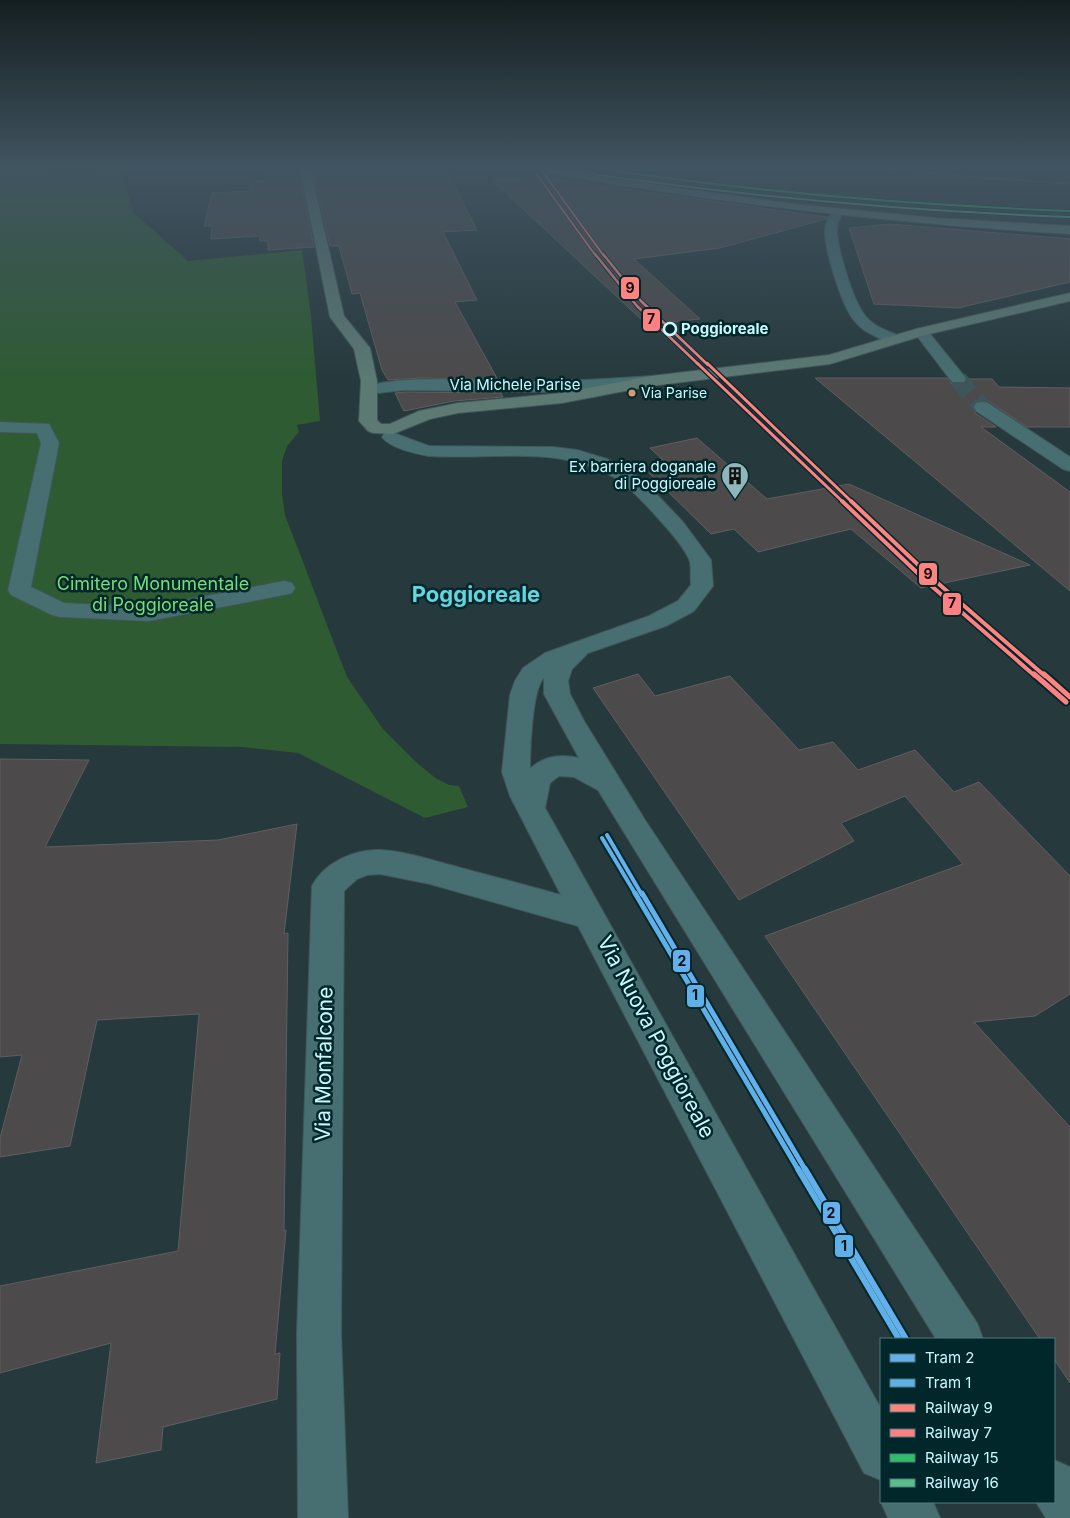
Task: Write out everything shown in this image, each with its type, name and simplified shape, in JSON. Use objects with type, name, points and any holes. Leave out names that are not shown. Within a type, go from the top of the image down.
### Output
[{"type":"main road","name":"Via Michele Parise","points":[[320,239],[337,317],[362,348],[368,376],[368,421],[374,427],[386,430],[401,427],[406,423],[440,411],[458,408],[562,398],[652,381],[830,359],[921,332],[1070,297]]},
{"type":"street","points":[[833,239],[850,301],[856,313],[866,325],[894,339]]},
{"type":"street","points":[[921,332],[958,379]]},
{"type":"street","name":"Via Michele Parise","points":[[378,388],[404,385],[542,387],[652,381]]},
{"type":"street","points":[[982,407],[1067,461]]},
{"type":"street","points":[[0,427],[43,428],[50,443],[19,590],[60,610],[149,614],[284,588]]},
{"type":"street","name":"Via Nuova Poggioreale","points":[[391,437],[416,448],[444,453],[545,452],[567,454],[603,464],[621,473],[637,485],[698,552],[703,566],[704,579],[699,592],[690,604],[677,613],[658,621],[566,652],[532,674],[526,684],[523,695],[516,761],[519,784],[880,1454]]},
{"type":"street","name":"Via Nuova Poggioreale","points":[[598,642],[577,651],[561,664],[556,674],[555,687],[563,708],[606,782],[960,1338]]},
{"type":"street","points":[[531,808],[531,793],[537,779],[544,771],[559,764],[591,771],[606,782]]},
{"type":"street","name":"Via Monfalcone","points":[[322,1518],[319,1333],[328,886],[346,870],[366,863],[380,862],[430,872],[590,916]]},
{"type":"street","points":[[1055,1487],[1070,1510]]},
{"type":"street","points":[[907,1503],[915,1518]]},
{"type":"green space","name":"Cimitero Monumentale di Poggioreale","points":[[0,239],[163,239],[188,261],[302,250],[311,316],[320,421],[297,425],[299,432],[287,446],[282,461],[282,494],[285,515],[347,677],[383,729],[418,764],[437,779],[449,785],[459,786],[468,807],[425,818],[298,753],[242,747],[0,744]]},
{"type":"building","points":[[260,239],[312,239],[314,247],[268,250],[268,241],[260,241]]},
{"type":"building","points":[[328,239],[446,239],[477,300],[455,302],[498,380],[423,378],[388,380],[382,370],[360,293],[352,294],[339,246],[330,246]]},
{"type":"building","points":[[555,239],[753,239],[720,248],[634,259],[700,319],[650,324],[644,322]]},
{"type":"building","points":[[853,239],[1070,239],[1070,282],[958,308],[874,304]]},
{"type":"building","points":[[815,378],[947,378],[952,384],[964,384],[968,379],[992,379],[999,387],[1070,388],[1070,427],[1027,427],[988,401],[976,401],[972,406],[975,413],[996,427],[981,427],[1070,492],[1070,591]]},
{"type":"building","points":[[395,393],[501,393],[503,397],[454,401],[404,411]]},
{"type":"building","points":[[697,438],[767,499],[849,484],[1030,565],[921,588],[851,529],[758,552],[734,529],[711,534],[649,473],[671,468],[650,448]]},
{"type":"building","points":[[638,674],[655,696],[730,676],[799,750],[833,742],[858,770],[915,750],[954,792],[979,782],[1070,876],[1070,994],[1035,1016],[974,1022],[1070,1127],[1070,1383],[1055,1360],[1055,1338],[1039,1338],[765,936],[963,864],[905,796],[841,823],[854,841],[739,900],[593,688]]},
{"type":"building","points":[[0,759],[89,760],[45,847],[218,840],[297,824],[284,934],[288,933],[284,1231],[286,1230],[275,1354],[280,1353],[277,1399],[163,1427],[161,1450],[96,1463],[111,1343],[0,1373],[0,1286],[178,1251],[199,1014],[97,1020],[70,1146],[0,1157],[0,1138],[22,1055],[0,1057]]},
{"type":"tunnel","points":[[958,379],[982,407]]},
{"type":"tram line","name":"2","points":[[607,835],[905,1338]]},
{"type":"tram line","name":"1","points":[[602,838],[898,1338]]},
{"type":"rail line","name":"7","points":[[584,239],[609,273],[637,306],[928,583],[1066,702]]},
{"type":"rail line","name":"9","points":[[592,239],[641,301],[932,578],[1070,697]]},
{"type":"place","name":"Poggioreale","points":[[670,329]]},
{"type":"place","name":"Via Parise","points":[[632,393]]},
{"type":"place","name":"Ex barriera doganale di Poggioreale","points":[[735,500]]},
{"type":"district","name":"Poggioreale","points":[[476,594]]}]
